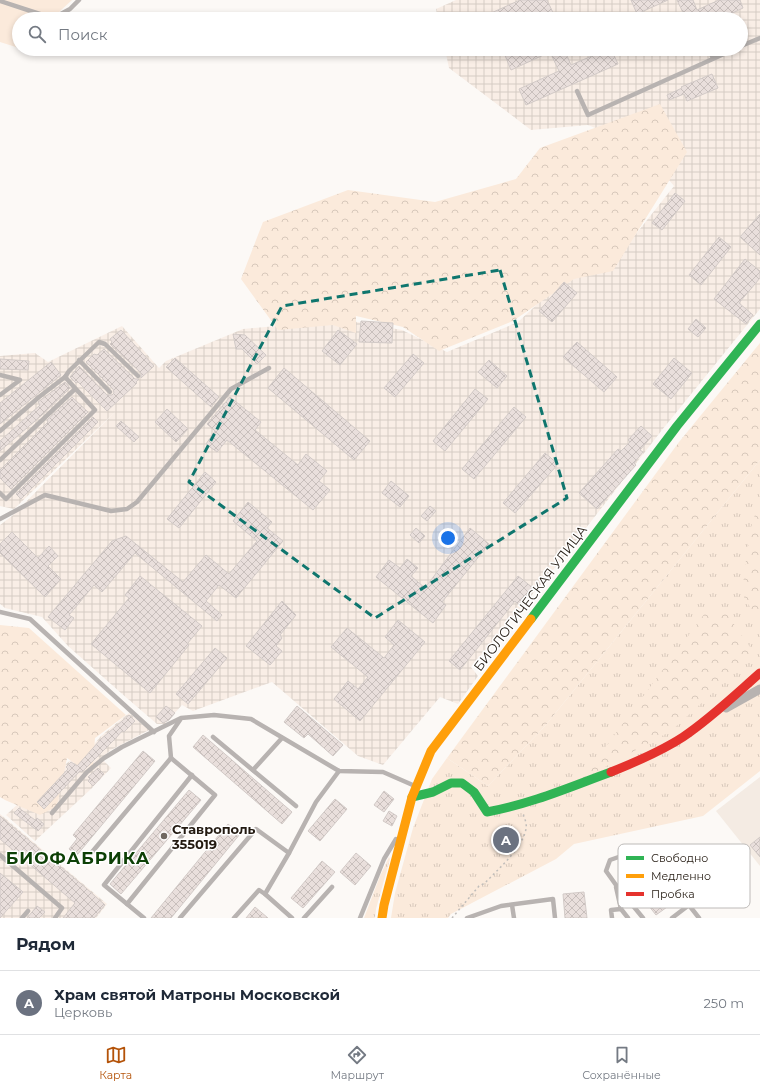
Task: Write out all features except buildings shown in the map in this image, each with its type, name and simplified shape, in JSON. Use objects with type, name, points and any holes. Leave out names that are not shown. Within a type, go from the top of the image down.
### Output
[{"type":"street","name":"БИОЛОГИЧЕСКАЯ УЛИЦА","points":[[382,918],[412,797],[431,751],[677,426],[760,324]]},
{"type":"street","points":[[412,797],[433,792],[451,783],[462,783],[474,792],[487,812],[508,808],[581,784],[622,768],[670,746],[708,718],[760,673]]},
{"type":"street","points":[[708,718],[760,689]]},
{"type":"lane","points":[[64,12],[79,0]]},
{"type":"lane","points":[[0,1],[34,12]]},
{"type":"lane","points":[[748,43],[760,38]]},
{"type":"lane","points":[[577,90],[588,115],[718,56]]},
{"type":"lane","points":[[0,431],[39,397],[65,377],[79,360],[99,342],[105,344],[138,376]]},
{"type":"lane","points":[[79,360],[110,392]]},
{"type":"lane","points":[[0,519],[45,495],[111,511],[127,509],[136,502],[231,389],[269,368]]},
{"type":"lane","points":[[0,375],[20,380],[0,395]]},
{"type":"lane","points":[[0,493],[6,499],[95,410],[65,377]]},
{"type":"lane","points":[[0,460],[75,389]]},
{"type":"lane","points":[[0,612],[30,619],[154,732]]},
{"type":"lane","points":[[52,813],[87,772],[104,758],[122,747],[181,718],[214,715],[250,719],[340,771],[383,772],[416,786]]},
{"type":"lane","points":[[87,858],[171,758],[169,736],[181,718]]},
{"type":"lane","points":[[213,737],[296,806]]},
{"type":"lane","points":[[253,770],[282,738]]},
{"type":"lane","points":[[127,904],[215,795],[171,758]]},
{"type":"lane","points":[[265,894],[316,802],[340,771]]},
{"type":"lane","points":[[144,918],[104,884],[192,775]]},
{"type":"lane","points":[[360,918],[384,859],[404,828]]},
{"type":"lane","points":[[180,918],[256,829],[289,853]]},
{"type":"lane","points":[[0,856],[62,908],[55,918]]},
{"type":"lane","points":[[618,857],[610,860],[606,871],[618,887]]},
{"type":"lane","points":[[616,885],[618,895]]},
{"type":"lane","points":[[304,918],[332,886]]},
{"type":"lane","points":[[234,918],[259,890],[292,918]]},
{"type":"lane","points":[[467,918],[501,906],[553,899],[555,918]]},
{"type":"lane","points":[[512,905],[514,918]]},
{"type":"lane","points":[[635,908],[643,918]]},
{"type":"lane","points":[[672,918],[684,908]]},
{"type":"lane","points":[[691,908],[699,918]]},
{"type":"lane","points":[[612,918],[611,910],[621,909],[628,918]]},
{"type":"lane","points":[[22,918],[28,911]]},
{"type":"path","points":[[452,918],[479,886],[485,883],[513,854],[526,829],[526,821],[521,804]]},
{"type":"highlighted area","points":[[500,270],[567,498],[375,618],[189,482],[282,306]]},
{"type":"shaded area","points":[[456,0],[760,0],[760,309],[662,430],[558,564],[471,667],[478,676],[458,704],[440,697],[383,765],[358,756],[272,682],[193,711],[182,705],[165,724],[157,724],[68,646],[42,617],[5,608],[0,604],[0,525],[12,516],[116,411],[14,509],[0,506],[0,356],[35,353],[48,362],[122,326],[159,368],[166,361],[243,329],[346,320],[402,330],[447,352],[518,322],[571,273],[609,268],[674,186],[641,147],[588,125],[531,130],[449,68],[446,56],[748,56],[748,12],[437,12],[436,9]]},
{"type":"shaded area","points":[[129,713],[149,730],[111,750],[101,758],[111,768],[91,789],[35,841],[6,815],[72,759],[78,763],[101,736]]},
{"type":"shaded area","points":[[760,777],[760,866],[750,854],[750,844],[742,844],[716,811]]},
{"type":"shaded area","points":[[0,814],[107,904],[96,918],[0,918]]},
{"type":"green space","points":[[0,0],[72,0],[59,12],[12,12],[12,46],[0,42]]},
{"type":"green space","points":[[660,104],[687,152],[613,271],[574,279],[513,321],[439,351],[403,327],[356,316],[356,333],[333,325],[278,330],[241,279],[263,222],[348,190],[435,202],[516,179],[540,148]]},
{"type":"green space","points":[[760,343],[760,460],[545,726],[488,786],[447,758],[679,442]]},
{"type":"green space","points":[[760,460],[760,771],[703,816],[574,844],[556,859],[451,914],[448,918],[391,918],[395,893],[413,828],[432,779],[447,758],[488,786],[545,726]]},
{"type":"green space","points":[[760,498],[760,623],[742,594],[749,534]]},
{"type":"green space","points":[[708,609],[726,613],[755,654],[671,731],[581,780]]},
{"type":"green space","points":[[0,625],[29,628],[126,715],[95,738],[93,765],[82,768],[67,758],[57,806],[40,815],[0,797]]},
{"type":"green space","points":[[389,857],[390,859],[376,909],[375,918],[364,918],[380,876]]},
{"type":"traffic: fast","points":[[531,619],[677,426],[760,324]]},
{"type":"traffic: fast","points":[[412,797],[433,792],[451,783],[462,783],[474,792],[487,812],[535,800],[611,772]]},
{"type":"traffic: slow","points":[[382,918],[412,797],[431,751],[531,619]]},
{"type":"traffic: jam","points":[[611,772],[657,752],[683,737],[713,715],[760,673]]},
{"type":"place","name":"Ставрополь 355019","points":[[164,836]]},
{"type":"place","name":"Храм святой Матроны Московской","points":[[506,840]]},
{"type":"district","name":"БИОФАБРИКА","points":[[78,858]]}]
